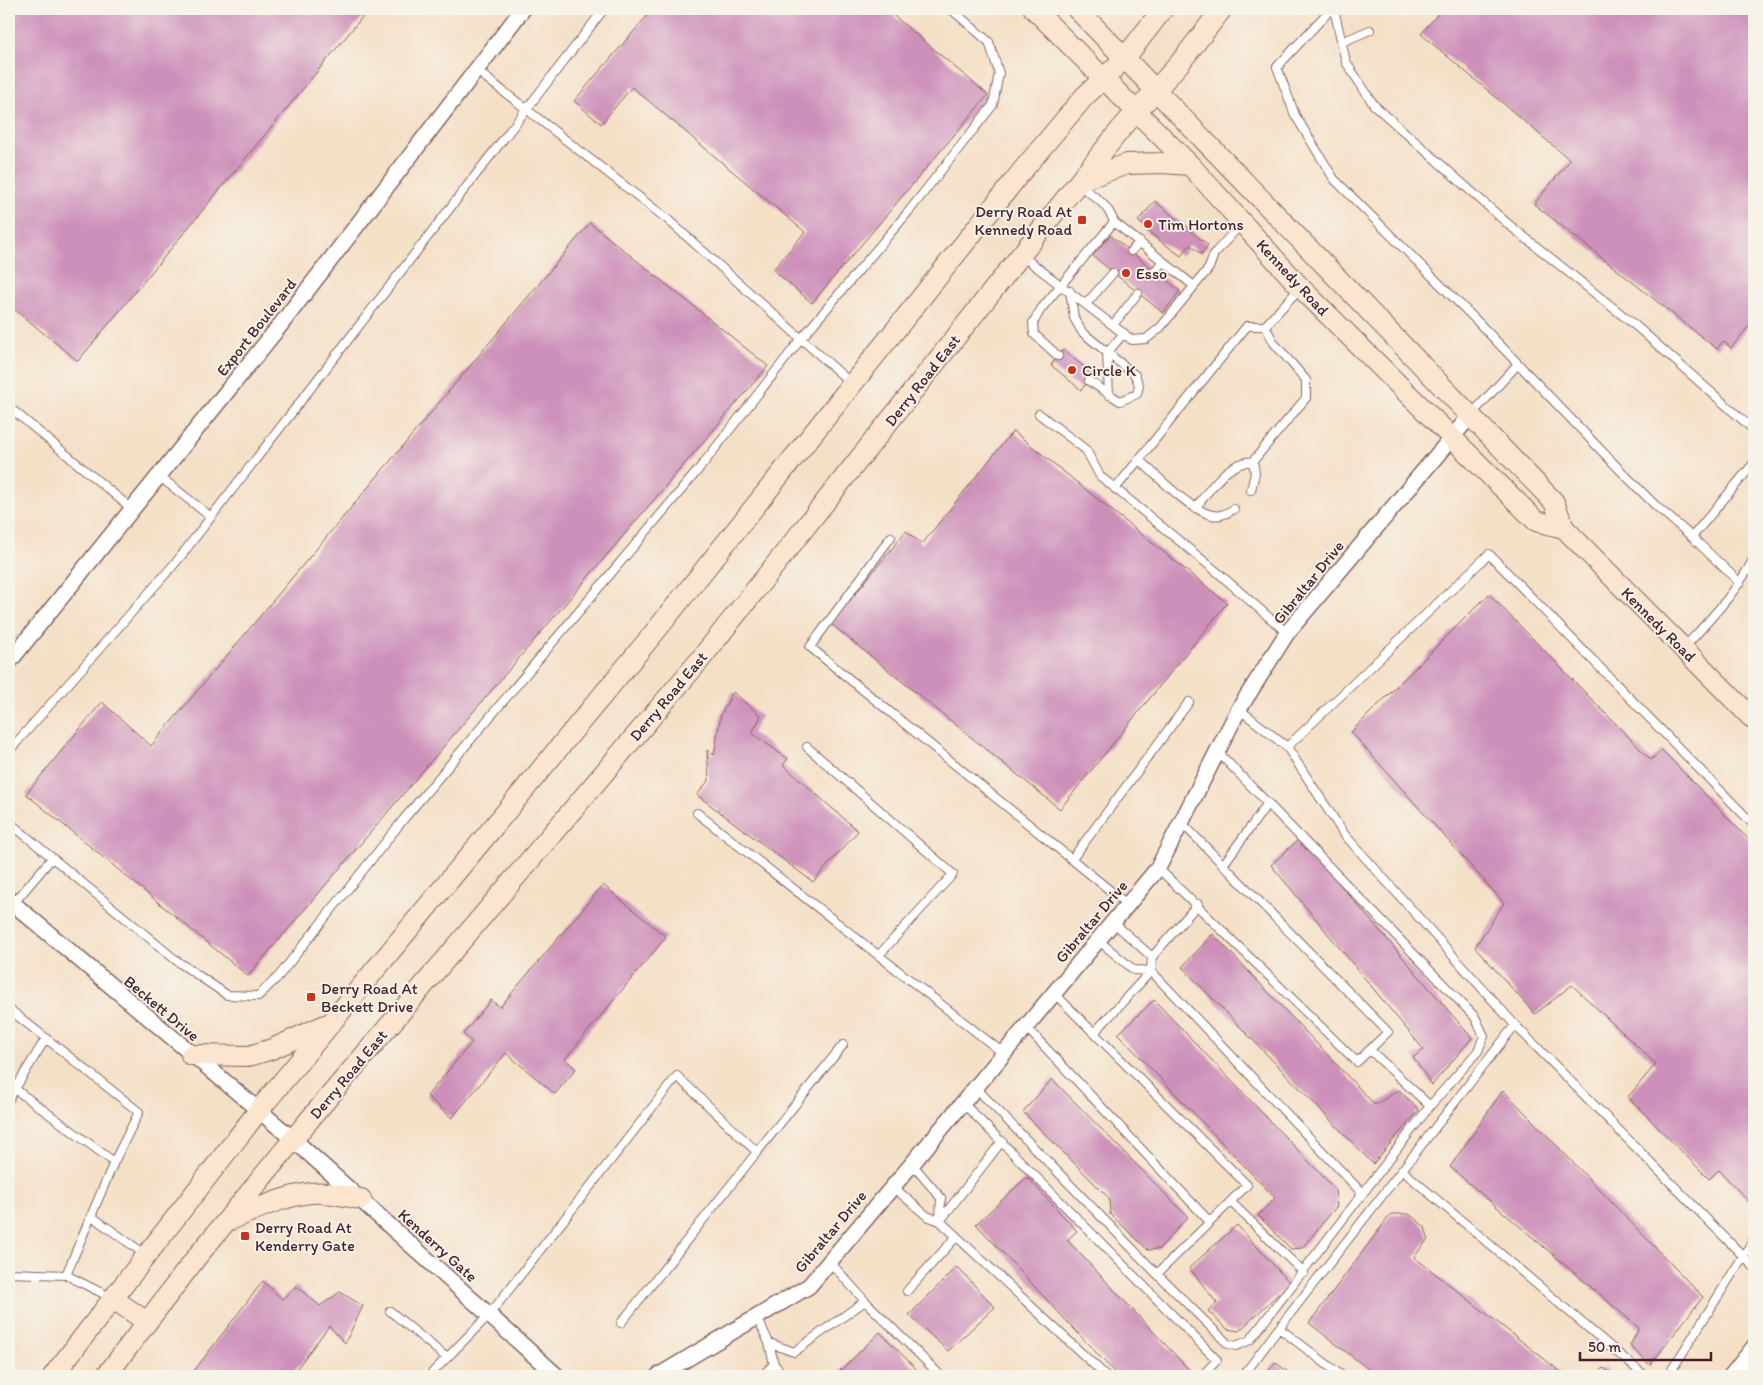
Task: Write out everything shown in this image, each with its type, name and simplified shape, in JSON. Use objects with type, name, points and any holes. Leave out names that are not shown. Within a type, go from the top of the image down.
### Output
[{"type":"main road","name":"Kennedy Road","points":[[1034,9],[1104,77],[1190,166],[1300,288],[1536,521],[1564,528]]},
{"type":"main road","name":"Kennedy Road","points":[[1077,9],[1554,502],[1564,528],[1754,720]]},
{"type":"main road","points":[[53,1376],[259,1110],[654,632],[1022,171],[1104,77],[1124,58],[1163,9]]},
{"type":"main road","name":"Derry Road East","points":[[106,1376],[147,1322],[294,1140],[698,661],[1021,255],[1222,9]]},
{"type":"main road","points":[[1080,182],[1127,164],[1162,162],[1190,166]]},
{"type":"main road","points":[[191,1055],[250,1056],[272,1049],[331,1022]]},
{"type":"main road","points":[[228,1221],[262,1207],[312,1193],[335,1194],[361,1199]]},
{"type":"main road","points":[[112,1298],[147,1322]]},
{"type":"street","name":"Export Boulevard","points":[[9,662],[282,323],[523,9]]},
{"type":"street","name":"Gibraltar Drive","points":[[658,1376],[808,1286],[912,1164],[1158,868],[1216,750],[1239,709],[1287,633],[1470,416]]},
{"type":"street","name":"Beckett Drive","points":[[11,902],[294,1140]]},
{"type":"street","name":"Kenderry Gate","points":[[294,1140],[557,1376]]},
{"type":"street","points":[[1730,1376],[1754,1347]]},
{"type":"lane","points":[[9,751],[177,562],[604,9]]},
{"type":"lane","points":[[9,822],[177,961],[227,995],[258,996],[278,977],[403,820],[692,477],[801,339],[909,211],[993,105],[999,73],[989,42],[951,9]]},
{"type":"lane","points":[[1333,9],[1346,62],[1374,105],[1402,132],[1508,224],[1650,338],[1754,430]]},
{"type":"lane","points":[[1333,9],[1277,67],[1295,116],[1334,179],[1648,498],[1740,582]]},
{"type":"lane","points":[[1342,42],[1370,30]]},
{"type":"lane","points":[[476,70],[667,219],[852,384]]},
{"type":"lane","points":[[1080,182],[1098,198],[1111,214],[1114,222],[1194,286]]},
{"type":"lane","points":[[1058,356],[1034,334],[1032,323],[1041,309],[1063,286],[1114,222]]},
{"type":"lane","points":[[1021,255],[1132,340],[1146,339],[1160,328],[1209,268],[1214,254],[1242,223]]},
{"type":"lane","points":[[1131,251],[1140,242]]},
{"type":"lane","points":[[1155,271],[1163,261]]},
{"type":"lane","points":[[1086,304],[1113,272]]},
{"type":"lane","points":[[1115,489],[1247,326],[1265,326],[1300,288]]},
{"type":"lane","points":[[1070,291],[1074,318],[1082,332],[1135,376],[1139,385],[1137,394],[1128,400],[1120,401],[1089,381]]},
{"type":"lane","points":[[1113,325],[1138,293]]},
{"type":"lane","points":[[1253,462],[1306,398],[1306,380],[1274,343],[1265,326]]},
{"type":"lane","points":[[1109,395],[1107,353],[1124,333]]},
{"type":"lane","points":[[1470,416],[1518,364]]},
{"type":"lane","points":[[9,408],[132,509]]},
{"type":"lane","points":[[1039,414],[1086,450],[1100,476],[1216,570],[1287,633]]},
{"type":"lane","points":[[1138,460],[1195,508],[1213,516],[1225,515],[1234,509]]},
{"type":"lane","points":[[1195,508],[1227,470],[1239,462],[1253,462]]},
{"type":"lane","points":[[1251,490],[1255,472],[1253,462]]},
{"type":"lane","points":[[1692,537],[1754,463]]},
{"type":"lane","points":[[159,476],[211,517]]},
{"type":"lane","points":[[890,537],[810,647],[1128,905]]},
{"type":"lane","points":[[1286,748],[1489,554],[1754,825]]},
{"type":"lane","points":[[1684,648],[1740,582],[1754,558]]},
{"type":"lane","points":[[1072,860],[1189,702]]},
{"type":"lane","points":[[1239,709],[1286,748],[1344,834],[1515,1025],[1754,1267]]},
{"type":"lane","points":[[807,748],[952,874],[879,955]]},
{"type":"lane","points":[[975,1087],[1221,1338],[1236,1346],[1250,1340],[1304,1273],[1362,1193],[1430,1106],[1478,1051],[1483,1043],[1482,1029],[1475,1017],[1216,750]]},
{"type":"lane","points":[[1223,865],[1268,803]]},
{"type":"lane","points":[[697,813],[1003,1053]]},
{"type":"lane","points":[[1158,868],[1198,904],[1357,1062],[1388,1032],[1181,822]]},
{"type":"lane","points":[[11,902],[52,858]]},
{"type":"lane","points":[[1094,1033],[1151,971],[1152,956],[1198,904]]},
{"type":"lane","points":[[1113,922],[1152,956]]},
{"type":"lane","points":[[1098,940],[1134,970],[1151,971],[1362,1193]]},
{"type":"lane","points":[[1054,993],[1247,1185],[1157,1274]]},
{"type":"lane","points":[[9,1009],[140,1112],[114,1162],[66,1275]]},
{"type":"lane","points":[[1243,1376],[1515,1025]]},
{"type":"lane","points":[[1025,1026],[1210,1222]]},
{"type":"lane","points":[[9,1099],[46,1038]]},
{"type":"lane","points":[[621,1323],[843,1045]]},
{"type":"lane","points":[[1370,1050],[1430,1106]]},
{"type":"lane","points":[[429,1376],[488,1314],[677,1076],[757,1152]]},
{"type":"lane","points":[[16,1089],[114,1162]]},
{"type":"lane","points":[[962,1102],[1217,1360],[1202,1376]]},
{"type":"lane","points":[[940,1221],[1002,1141]]},
{"type":"lane","points":[[912,1164],[941,1198],[940,1221]]},
{"type":"lane","points":[[1403,1171],[1645,1376]]},
{"type":"lane","points":[[892,1186],[927,1216],[940,1221],[1106,1376]]},
{"type":"lane","points":[[1231,1202],[1304,1273]]},
{"type":"lane","points":[[91,1216],[146,1255]]},
{"type":"lane","points":[[907,1290],[956,1237]]},
{"type":"lane","points":[[1668,1376],[1754,1239]]},
{"type":"lane","points":[[829,1261],[865,1301],[941,1376]]},
{"type":"lane","points":[[9,1273],[66,1275],[112,1298]]},
{"type":"lane","points":[[769,1343],[794,1352],[865,1301]]},
{"type":"lane","points":[[390,1311],[447,1358]]},
{"type":"lane","points":[[757,1316],[769,1343],[774,1364],[784,1376]]},
{"type":"lane","points":[[1279,1328],[1342,1376]]},
{"type":"lane","points":[[762,1376],[774,1364]]},
{"type":"building","points":[[9,9],[369,9],[78,361],[9,305]]},
{"type":"building","points":[[653,9],[886,9],[988,95],[812,303],[773,270],[805,232],[632,87],[601,124],[574,101]]},
{"type":"building","points":[[1442,9],[1754,9],[1754,320],[1731,348],[1723,341],[1717,349],[1534,204],[1570,160],[1421,34]]},
{"type":"building","points":[[1155,201],[1208,245],[1201,254],[1190,245],[1181,256],[1144,229],[1145,227],[1138,221]]},
{"type":"building","points":[[590,223],[768,366],[248,976],[26,794],[102,702],[151,746]]},
{"type":"building","points":[[1110,235],[1180,291],[1163,313],[1093,256]]},
{"type":"building","name":"Circle K","points":[[1063,350],[1094,375],[1081,390],[1051,365]]},
{"type":"building","points":[[1013,431],[1227,603],[1060,809],[831,624],[906,531],[922,544]]},
{"type":"building","points":[[1489,594],[1651,760],[1662,750],[1754,845],[1754,1200],[1750,1203],[1719,1170],[1709,1179],[1628,1097],[1656,1064],[1572,985],[1535,1014],[1475,947],[1504,903],[1351,732]]},
{"type":"building","points":[[733,692],[761,716],[752,733],[788,759],[783,765],[858,831],[813,882],[697,795],[709,780],[707,750],[714,755],[721,714]]},
{"type":"building","points":[[1300,838],[1472,1038],[1432,1085],[1413,1057],[1424,1050],[1271,865]]},
{"type":"building","points":[[603,885],[666,937],[565,1059],[576,1069],[555,1094],[506,1053],[452,1118],[427,1096],[472,1042],[463,1034],[491,1000],[500,1007]]},
{"type":"building","points":[[1213,934],[1375,1105],[1399,1090],[1419,1110],[1373,1164],[1182,967]]},
{"type":"building","points":[[1154,1000],[1335,1189],[1337,1206],[1302,1248],[1291,1249],[1258,1215],[1275,1198],[1118,1034]]},
{"type":"building","points":[[1052,1079],[1188,1217],[1159,1249],[1148,1250],[1110,1214],[1109,1198],[1023,1112]]},
{"type":"building","points":[[1503,1090],[1703,1297],[1650,1365],[1630,1346],[1639,1328],[1450,1167]]},
{"type":"building","points":[[1027,1177],[1077,1231],[1067,1240],[1195,1376],[1118,1376],[976,1224]]},
{"type":"building","points":[[1391,1214],[1409,1214],[1425,1227],[1428,1239],[1414,1257],[1566,1376],[1377,1376],[1309,1323]]},
{"type":"building","points":[[1237,1225],[1290,1283],[1239,1331],[1227,1329],[1208,1311],[1217,1303],[1189,1268]]},
{"type":"building","points":[[957,1267],[995,1307],[948,1351],[909,1315]]},
{"type":"building","points":[[263,1281],[282,1299],[296,1286],[320,1306],[340,1292],[363,1306],[345,1343],[329,1326],[291,1376],[190,1376]]},
{"type":"building","points":[[880,1332],[923,1376],[835,1376]]},
{"type":"building","points":[[1275,1362],[1293,1376],[1265,1376]]},
{"type":"building","points":[[1604,1368],[1614,1376],[1594,1376]]},
{"type":"place","name":"Derry Road At Kennedy Road","points":[[1082,220]]},
{"type":"place","name":"Tim Hortons","points":[[1148,224]]},
{"type":"place","name":"Esso","points":[[1126,273]]},
{"type":"place","name":"Circle K","points":[[1072,370]]},
{"type":"place","name":"Derry Road At Beckett Drive","points":[[311,997]]},
{"type":"place","name":"Derry Road At Kenderry Gate","points":[[245,1236]]}]
